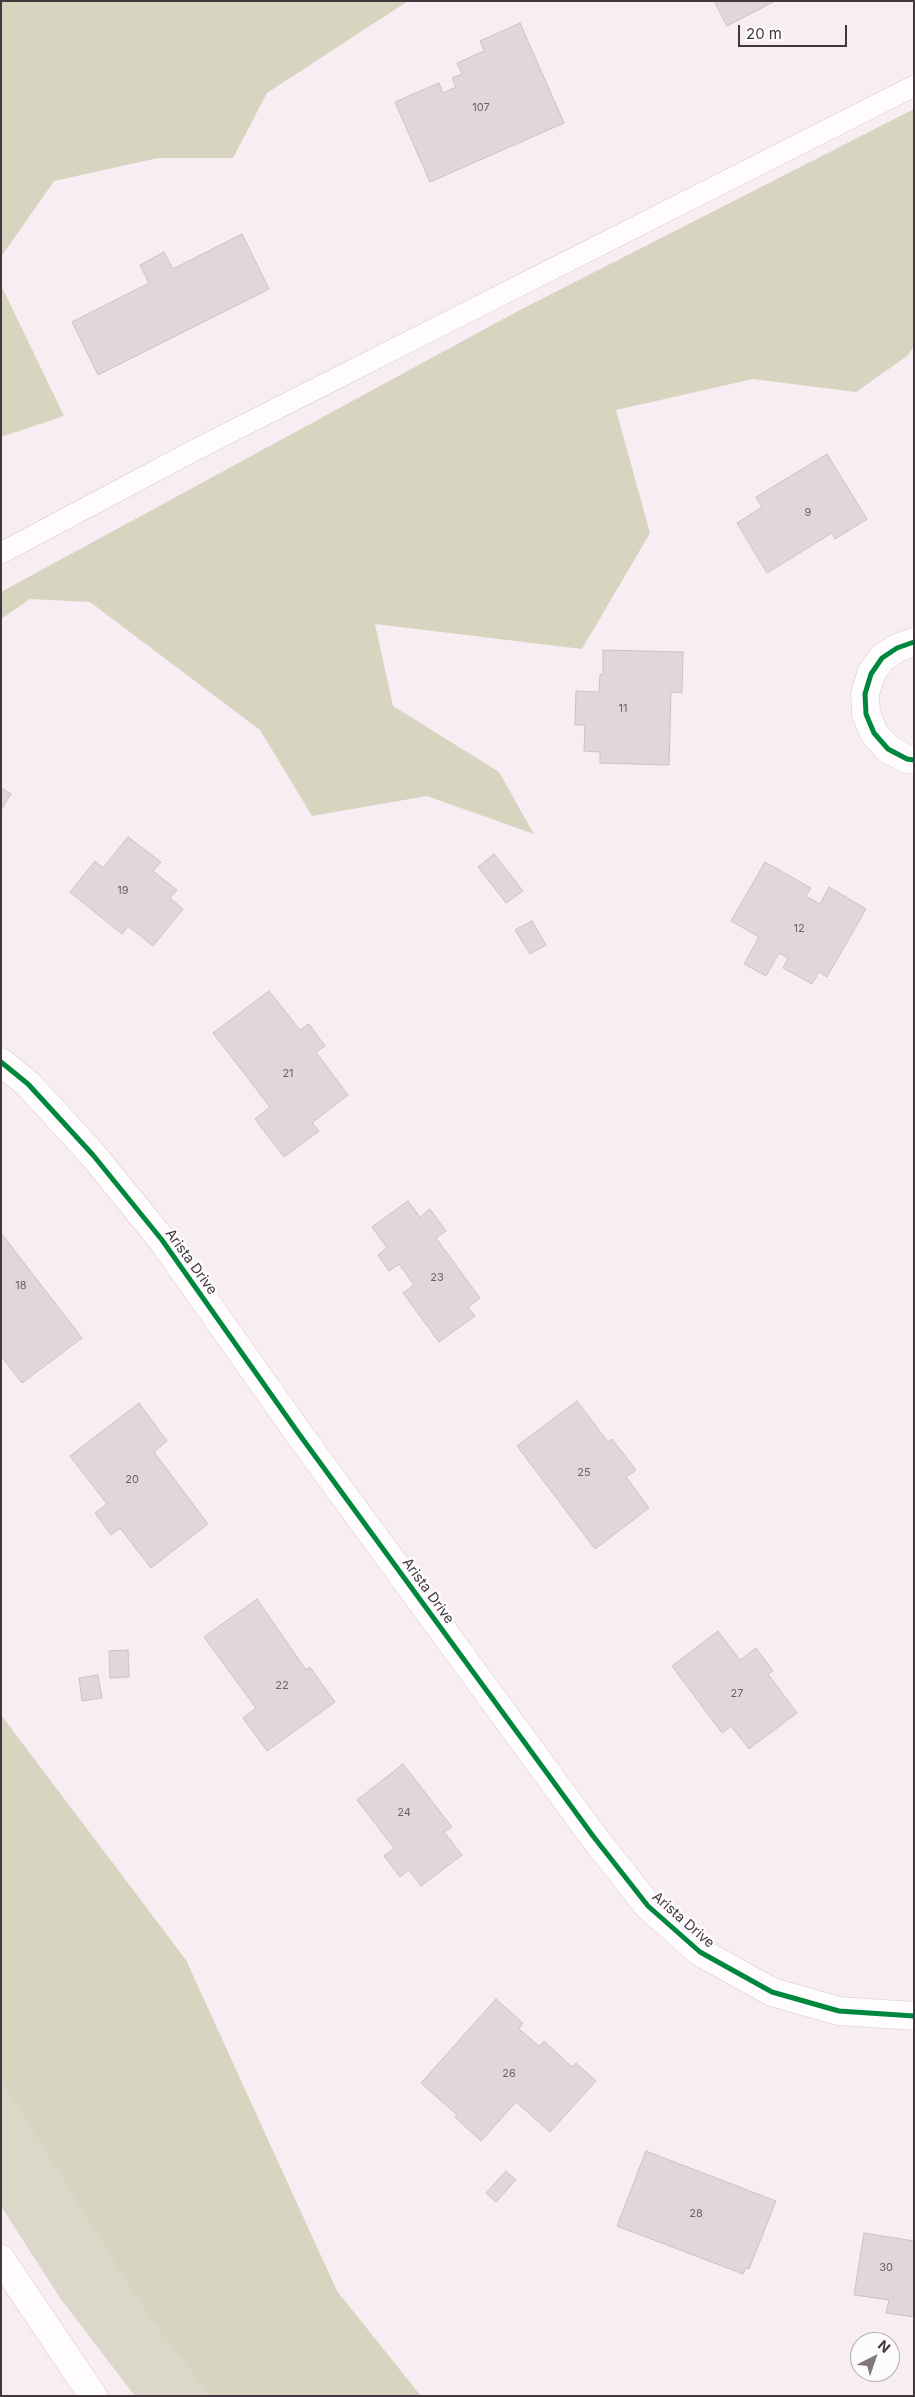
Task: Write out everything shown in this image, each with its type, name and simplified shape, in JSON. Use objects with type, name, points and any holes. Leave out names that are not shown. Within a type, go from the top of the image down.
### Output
[{"type":"main road","points":[[914,642],[897,648],[882,658],[871,674],[865,694],[866,714],[874,733],[888,749],[906,759],[914,760]]},
{"type":"main road","name":"Arista Drive","points":[[1,1062],[28,1084],[93,1155],[162,1240],[299,1434],[593,1836],[648,1906],[700,1952],[772,1992],[839,2011],[914,2016]]},
{"type":"main road","points":[[1,2259],[93,2396]]},
{"type":"lane","points":[[1,553],[193,451],[914,86]]},
{"type":"shaded area","points":[[1,1],[408,1],[267,93],[233,158],[158,158],[54,181],[1,257]]},
{"type":"shaded area","points":[[914,109],[914,347],[907,356],[856,392],[753,379],[616,410],[650,533],[582,649],[375,624],[393,706],[499,772],[534,834],[427,796],[312,816],[260,730],[90,602],[30,599],[1,619],[1,592],[518,311]]},
{"type":"shaded area","points":[[1,285],[64,416],[1,437]]},
{"type":"shaded area","points":[[1,1715],[186,1960],[337,2291],[421,2396],[210,2396],[150,2320],[1,2081]]},
{"type":"shaded area","points":[[1,2081],[150,2320],[210,2396],[135,2396],[60,2298],[1,2206]]},
{"type":"building","points":[[714,1],[775,1],[727,26]]},
{"type":"building","points":[[520,23],[564,123],[430,182],[395,102],[439,83],[443,93],[456,87],[452,78],[462,74],[457,63],[484,51],[480,41]]},
{"type":"building","points":[[242,234],[269,289],[98,375],[72,322],[149,283],[140,265],[164,252],[173,269]]},
{"type":"building","points":[[827,454],[867,519],[835,539],[832,533],[767,573],[737,523],[762,507],[756,497]]},
{"type":"building","points":[[603,650],[683,652],[682,693],[671,692],[669,765],[600,763],[600,752],[584,751],[585,725],[575,725],[576,691],[599,692],[600,674],[603,674]]},
{"type":"building","points":[[1,788],[11,794],[1,810]]},
{"type":"building","points":[[128,837],[161,862],[153,871],[177,890],[170,898],[183,909],[153,946],[128,926],[122,934],[70,892],[95,861],[103,868]]},
{"type":"building","points":[[494,854],[523,891],[506,903],[478,867]]},
{"type":"building","points":[[765,862],[811,888],[806,896],[820,904],[829,887],[866,909],[827,977],[819,972],[812,984],[783,968],[788,958],[779,953],[766,976],[744,964],[759,937],[731,921]]},
{"type":"building","points":[[532,921],[546,945],[530,954],[515,930]]},
{"type":"building","points":[[269,991],[300,1030],[309,1024],[325,1046],[316,1052],[348,1095],[312,1123],[319,1131],[284,1157],[255,1119],[270,1107],[213,1033]]},
{"type":"building","points":[[408,1201],[420,1217],[430,1209],[446,1231],[436,1238],[480,1298],[468,1307],[475,1316],[439,1342],[403,1293],[414,1285],[399,1264],[389,1271],[378,1255],[387,1248],[372,1227]]},
{"type":"building","points":[[1,1233],[82,1338],[22,1383],[1,1356]]},
{"type":"building","points":[[577,1401],[608,1442],[612,1439],[636,1470],[626,1477],[649,1508],[595,1549],[517,1446]]},
{"type":"building","points":[[139,1403],[167,1441],[154,1452],[208,1524],[151,1568],[120,1528],[111,1535],[95,1513],[107,1504],[70,1456]]},
{"type":"building","points":[[257,1599],[306,1670],[310,1667],[335,1702],[267,1751],[243,1718],[256,1708],[204,1637]]},
{"type":"building","points":[[718,1631],[740,1660],[756,1648],[773,1671],[768,1674],[797,1713],[749,1749],[731,1726],[722,1733],[672,1666]]},
{"type":"building","points":[[128,1650],[129,1677],[110,1678],[109,1651]]},
{"type":"building","points":[[98,1675],[102,1698],[82,1701],[79,1678]]},
{"type":"building","points":[[403,1764],[452,1827],[444,1832],[462,1855],[421,1886],[409,1870],[400,1877],[384,1856],[394,1848],[357,1800]]},
{"type":"building","points":[[496,1999],[523,2023],[519,2029],[539,2046],[544,2041],[572,2067],[576,2063],[596,2081],[550,2132],[516,2102],[481,2141],[455,2117],[457,2115],[421,2083]]},
{"type":"building","points":[[646,2151],[776,2201],[749,2269],[746,2268],[743,2274],[617,2226]]},
{"type":"building","points":[[506,2171],[516,2180],[496,2202],[486,2193]]},
{"type":"building","points":[[864,2233],[914,2241],[914,2317],[886,2313],[889,2300],[854,2295]]},
{"type":"cycle path","points":[[914,642],[897,648],[882,658],[871,674],[865,694],[866,714],[874,733],[888,749],[907,759],[914,760]]},
{"type":"cycle path","points":[[1,1062],[28,1084],[93,1155],[162,1240],[299,1434],[593,1836],[648,1906],[700,1952],[772,1992],[839,2011],[914,2016]]}]
